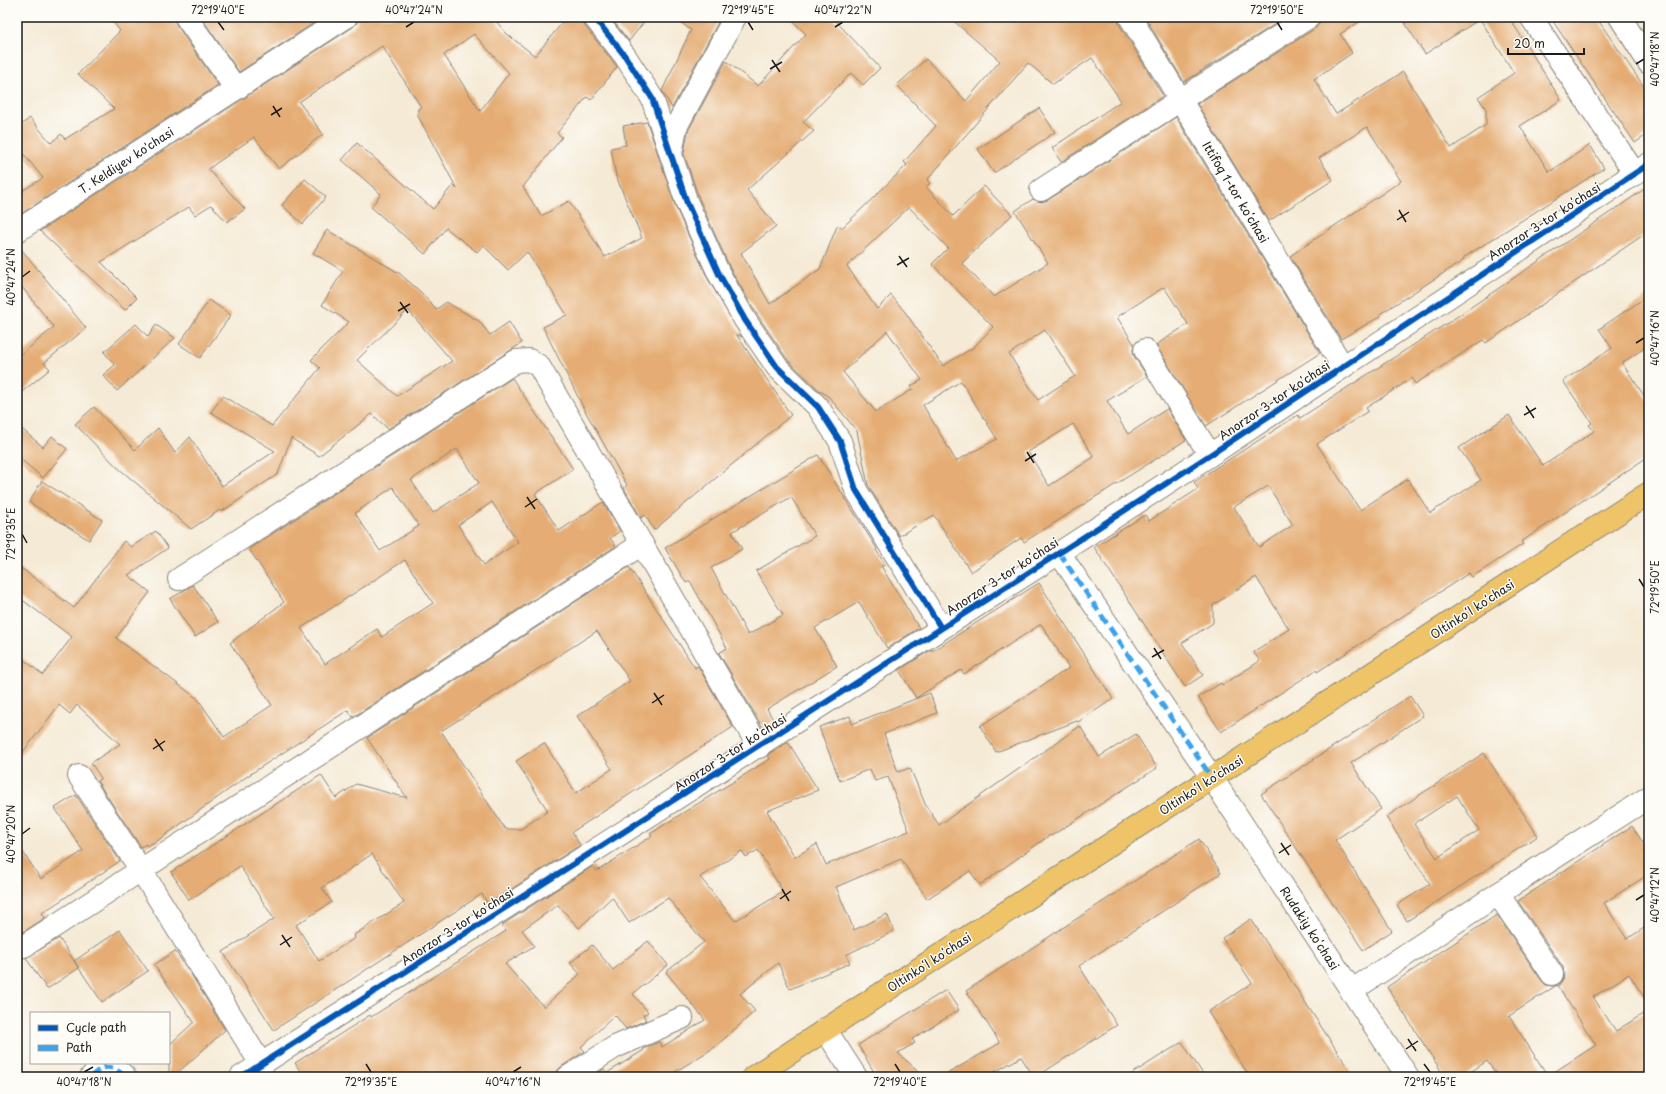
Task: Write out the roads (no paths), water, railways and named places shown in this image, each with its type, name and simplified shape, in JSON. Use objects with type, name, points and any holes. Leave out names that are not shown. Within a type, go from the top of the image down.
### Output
[{"type":"main road","name":"Oltinkoʻl koʻchasi","points":[[753,1077],[1649,494]]},
{"type":"street","points":[[186,17],[236,89]]},
{"type":"street","name":"T. Keldiyev ko'chasi","points":[[17,231],[346,17]]},
{"type":"street","points":[[594,17],[625,56],[652,98],[687,204],[719,274],[745,320],[777,367],[818,407],[840,441],[856,490],[941,628]]},
{"type":"street","points":[[671,155],[676,127],[735,17]]},
{"type":"street","name":"Ittifoq 1-tor koʻchasi","points":[[1130,17],[1343,367]]},
{"type":"street","points":[[1041,190],[1309,17]]},
{"type":"street","points":[[1531,17],[1642,169]]},
{"type":"street","points":[[1620,17],[1649,63]]},
{"type":"street","name":"Anorzor 3-tor koʻchasi","points":[[241,1077],[759,747],[1059,553],[1210,455],[1642,169]]},
{"type":"street","points":[[1145,350],[1210,455]]},
{"type":"street","points":[[179,579],[516,361],[529,360],[539,366],[759,747]]},
{"type":"street","points":[[24,946],[642,544]]},
{"type":"street","name":"Rudakiy koʻchasi","points":[[1059,553],[1212,778],[1408,1077]]},
{"type":"street","points":[[79,776],[140,870],[261,1064]]},
{"type":"street","points":[[1351,991],[1498,894],[1646,805]]},
{"type":"street","points":[[1498,894],[1552,974]]},
{"type":"street","points":[[568,1077],[615,1047],[682,1018]]},
{"type":"street","points":[[825,1029],[856,1077]]},
{"type":"street","points":[[91,1077],[99,1068],[110,1067],[125,1077]]}]
